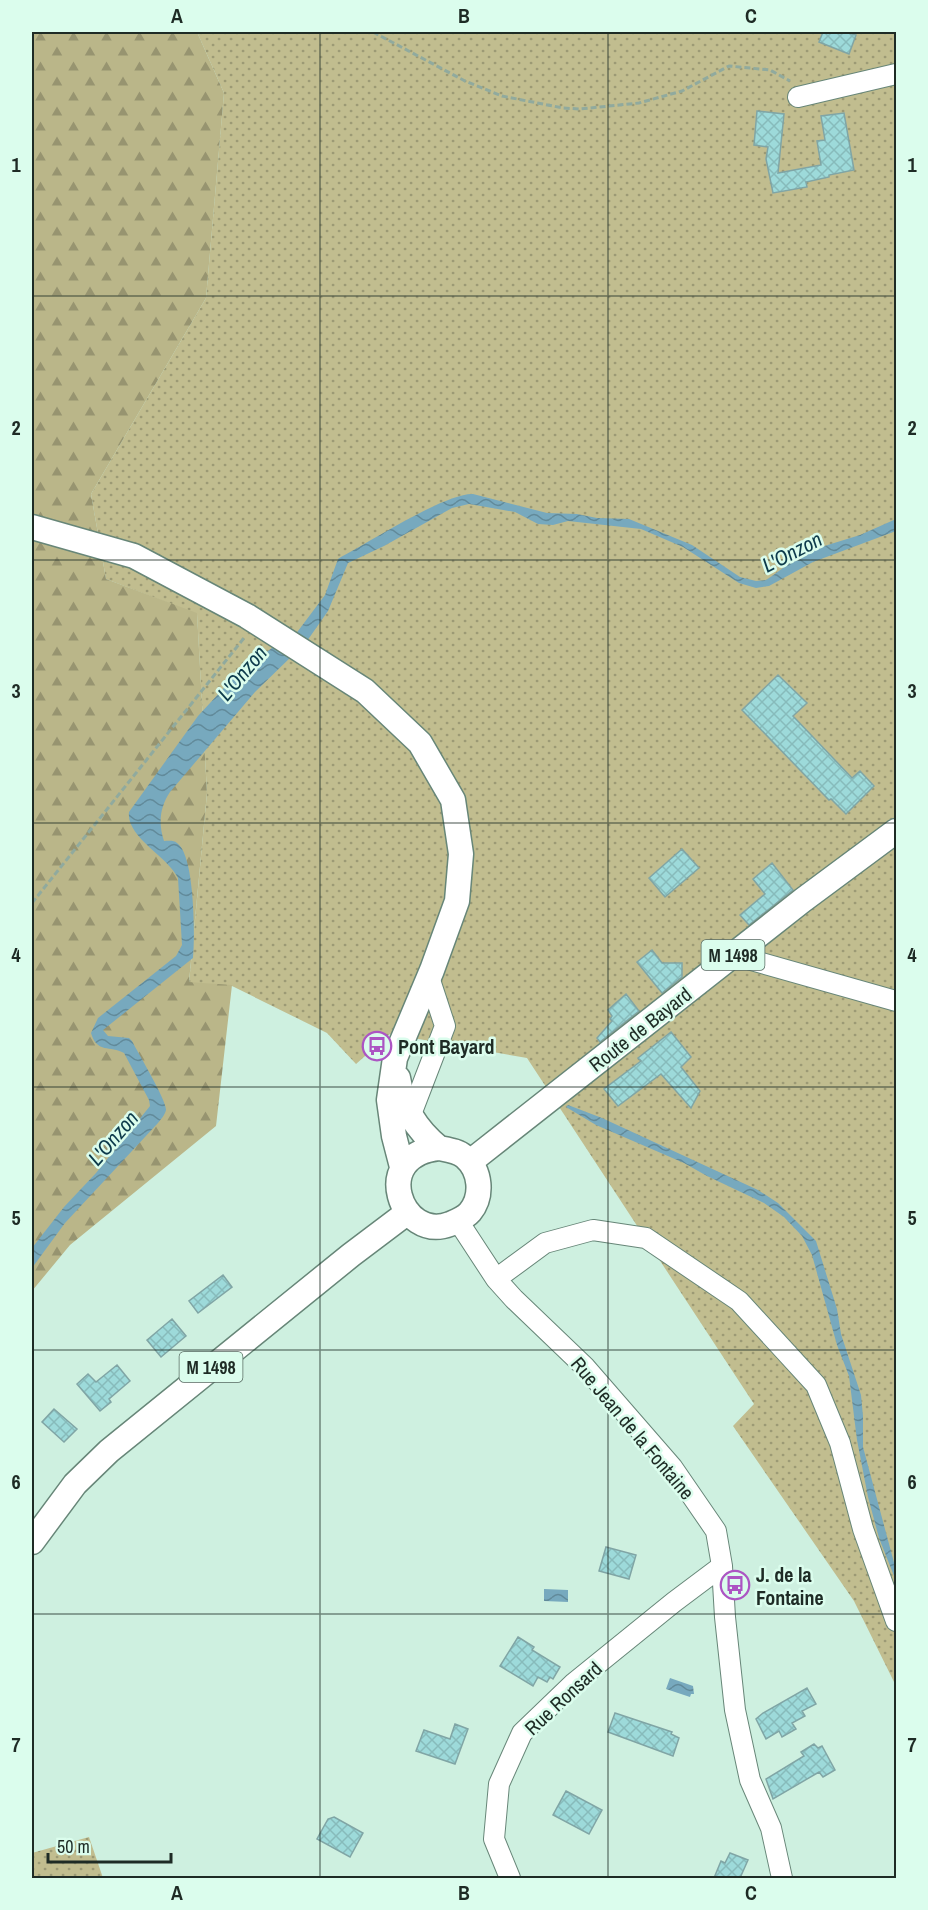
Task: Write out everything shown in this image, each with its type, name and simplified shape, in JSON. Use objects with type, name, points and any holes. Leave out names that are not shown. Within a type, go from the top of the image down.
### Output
[{"type":"main road","points":[[32,527],[134,556],[267,630],[365,692],[420,743],[453,800],[460,854],[457,901],[395,1058],[389,1100],[395,1144],[402,1167],[398,1183],[399,1197],[408,1212],[417,1221],[431,1228],[444,1226],[458,1221],[469,1213],[477,1201],[479,1188],[477,1175],[470,1162],[452,1150],[439,1148],[419,1153],[402,1167]]},
{"type":"main road","name":"Route de Bayard","points":[[470,1162],[740,949],[897,831]]},
{"type":"main road","points":[[395,1058],[400,1090],[410,1117],[424,1136],[439,1148]]},
{"type":"main road","name":"M 1498","points":[[32,1542],[75,1484],[109,1450],[341,1262],[408,1212]]},
{"type":"street","points":[[805,95],[897,74]]},
{"type":"street","points":[[740,949],[751,960],[897,1002]]},
{"type":"street","points":[[410,1117],[445,1026],[430,974]]},
{"type":"street","name":"Rue Jean de la Fontaine","points":[[458,1221],[496,1279],[585,1366],[672,1467],[716,1531],[722,1566],[735,1710],[750,1780],[771,1828],[782,1878]]},
{"type":"street","points":[[496,1279],[544,1243],[593,1230],[646,1238],[739,1301],[816,1385],[840,1443],[863,1529],[897,1621]]},
{"type":"street","name":"Rue Ronsard","points":[[510,1878],[494,1839],[499,1784],[522,1733],[574,1683],[722,1566]]},
{"type":"path","points":[[373,32],[465,81],[502,96],[563,108],[580,109],[639,103],[682,91],[729,66],[770,70],[805,95]]},
{"type":"path","points":[[32,903],[239,643],[267,630]]},
{"type":"shaded area","points":[[197,32],[896,32],[896,1686],[854,1601],[733,1426],[754,1404],[527,1058],[390,1034],[356,1064],[327,1033],[232,986],[189,983],[207,793],[197,614],[106,579],[91,494],[206,298],[224,93]]},
{"type":"shaded area","points":[[89,1837],[103,1878],[32,1878],[32,1853]]},
{"type":"green space","points":[[32,32],[197,32],[224,93],[206,298],[91,494],[106,579],[197,613],[207,793],[189,982],[232,985],[216,1126],[70,1245],[32,1291]]},
{"type":"water","points":[[473,494],[547,513],[629,519],[692,545],[740,577],[756,581],[766,580],[805,552],[860,535],[896,519],[896,531],[813,562],[769,586],[756,588],[739,583],[683,547],[641,529],[568,521],[553,525],[538,524],[515,512],[469,504],[452,508],[384,546],[348,563],[328,611],[307,641],[295,635],[325,595],[338,559],[445,501]]},
{"type":"water","name":"L'Onzon","points":[[277,644],[294,654],[255,692],[170,792],[162,809],[161,828],[164,841],[177,843],[187,863],[192,897],[193,958],[103,1030],[108,1036],[129,1038],[132,1041],[162,1097],[166,1110],[158,1123],[65,1223],[32,1268],[32,1248],[150,1106],[124,1053],[100,1046],[91,1033],[98,1018],[176,956],[182,945],[178,878],[134,830],[129,812],[198,716],[234,677]]},
{"type":"water","points":[[568,1105],[602,1118],[758,1190],[778,1203],[816,1241],[837,1309],[841,1334],[861,1395],[863,1447],[896,1570],[896,1581],[879,1538],[868,1497],[857,1440],[849,1376],[837,1345],[812,1255],[802,1236],[784,1217],[764,1203],[684,1163],[596,1125],[566,1107]]},
{"type":"water","points":[[544,1589],[568,1590],[568,1602],[544,1601]]},
{"type":"water","points":[[670,1678],[693,1686],[694,1694],[690,1697],[666,1689]]},
{"type":"building","points":[[823,32],[845,32],[856,35],[849,54],[819,42]]},
{"type":"building","points":[[757,111],[784,114],[778,173],[821,165],[817,141],[825,140],[821,116],[844,113],[854,170],[806,182],[807,187],[773,193],[766,159],[768,147],[754,145]]},
{"type":"building","points":[[778,675],[807,703],[793,716],[852,778],[860,771],[874,786],[846,814],[831,799],[829,800],[742,710]]},
{"type":"building","points":[[682,849],[699,868],[665,897],[649,878]]},
{"type":"building","points":[[772,863],[793,890],[749,925],[740,915],[765,894],[753,879]]},
{"type":"building","points":[[652,950],[662,963],[682,963],[682,977],[662,993],[637,962]]},
{"type":"building","points":[[626,994],[639,1011],[600,1042],[597,1038],[612,1021],[608,1010]]},
{"type":"building","points":[[671,1032],[691,1057],[681,1067],[700,1091],[691,1108],[661,1074],[618,1106],[604,1089],[641,1061],[638,1058]]},
{"type":"building","points":[[223,1275],[232,1287],[198,1313],[189,1301]]},
{"type":"building","points":[[172,1319],[186,1336],[161,1357],[147,1340]]},
{"type":"building","points":[[117,1365],[130,1381],[109,1399],[111,1402],[100,1411],[77,1384],[88,1374],[96,1382]]},
{"type":"building","points":[[54,1409],[77,1429],[64,1442],[42,1422]]},
{"type":"building","points":[[606,1547],[636,1555],[629,1579],[599,1571]]},
{"type":"building","points":[[518,1637],[534,1647],[532,1650],[560,1667],[553,1679],[550,1677],[547,1682],[538,1677],[533,1686],[500,1666]]},
{"type":"building","points":[[807,1688],[816,1704],[802,1711],[805,1716],[792,1723],[796,1729],[782,1737],[779,1731],[766,1739],[756,1719]]},
{"type":"building","points":[[615,1713],[672,1732],[671,1734],[679,1738],[673,1756],[608,1732]]},
{"type":"building","points":[[455,1724],[468,1729],[455,1764],[416,1751],[424,1730],[450,1739]]},
{"type":"building","points":[[814,1744],[818,1748],[822,1746],[835,1770],[823,1777],[819,1772],[773,1799],[766,1779],[804,1756],[801,1752]]},
{"type":"building","points":[[566,1791],[602,1810],[589,1834],[553,1815]]},
{"type":"building","points":[[334,1817],[363,1833],[350,1857],[317,1839],[328,1819]]},
{"type":"building","points":[[730,1853],[748,1860],[740,1878],[714,1878],[721,1861],[725,1863]]},
{"type":"place","name":"Pont Bayard","points":[[377,1046]]},
{"type":"place","name":"J. de la Fontaine","points":[[735,1585]]}]
